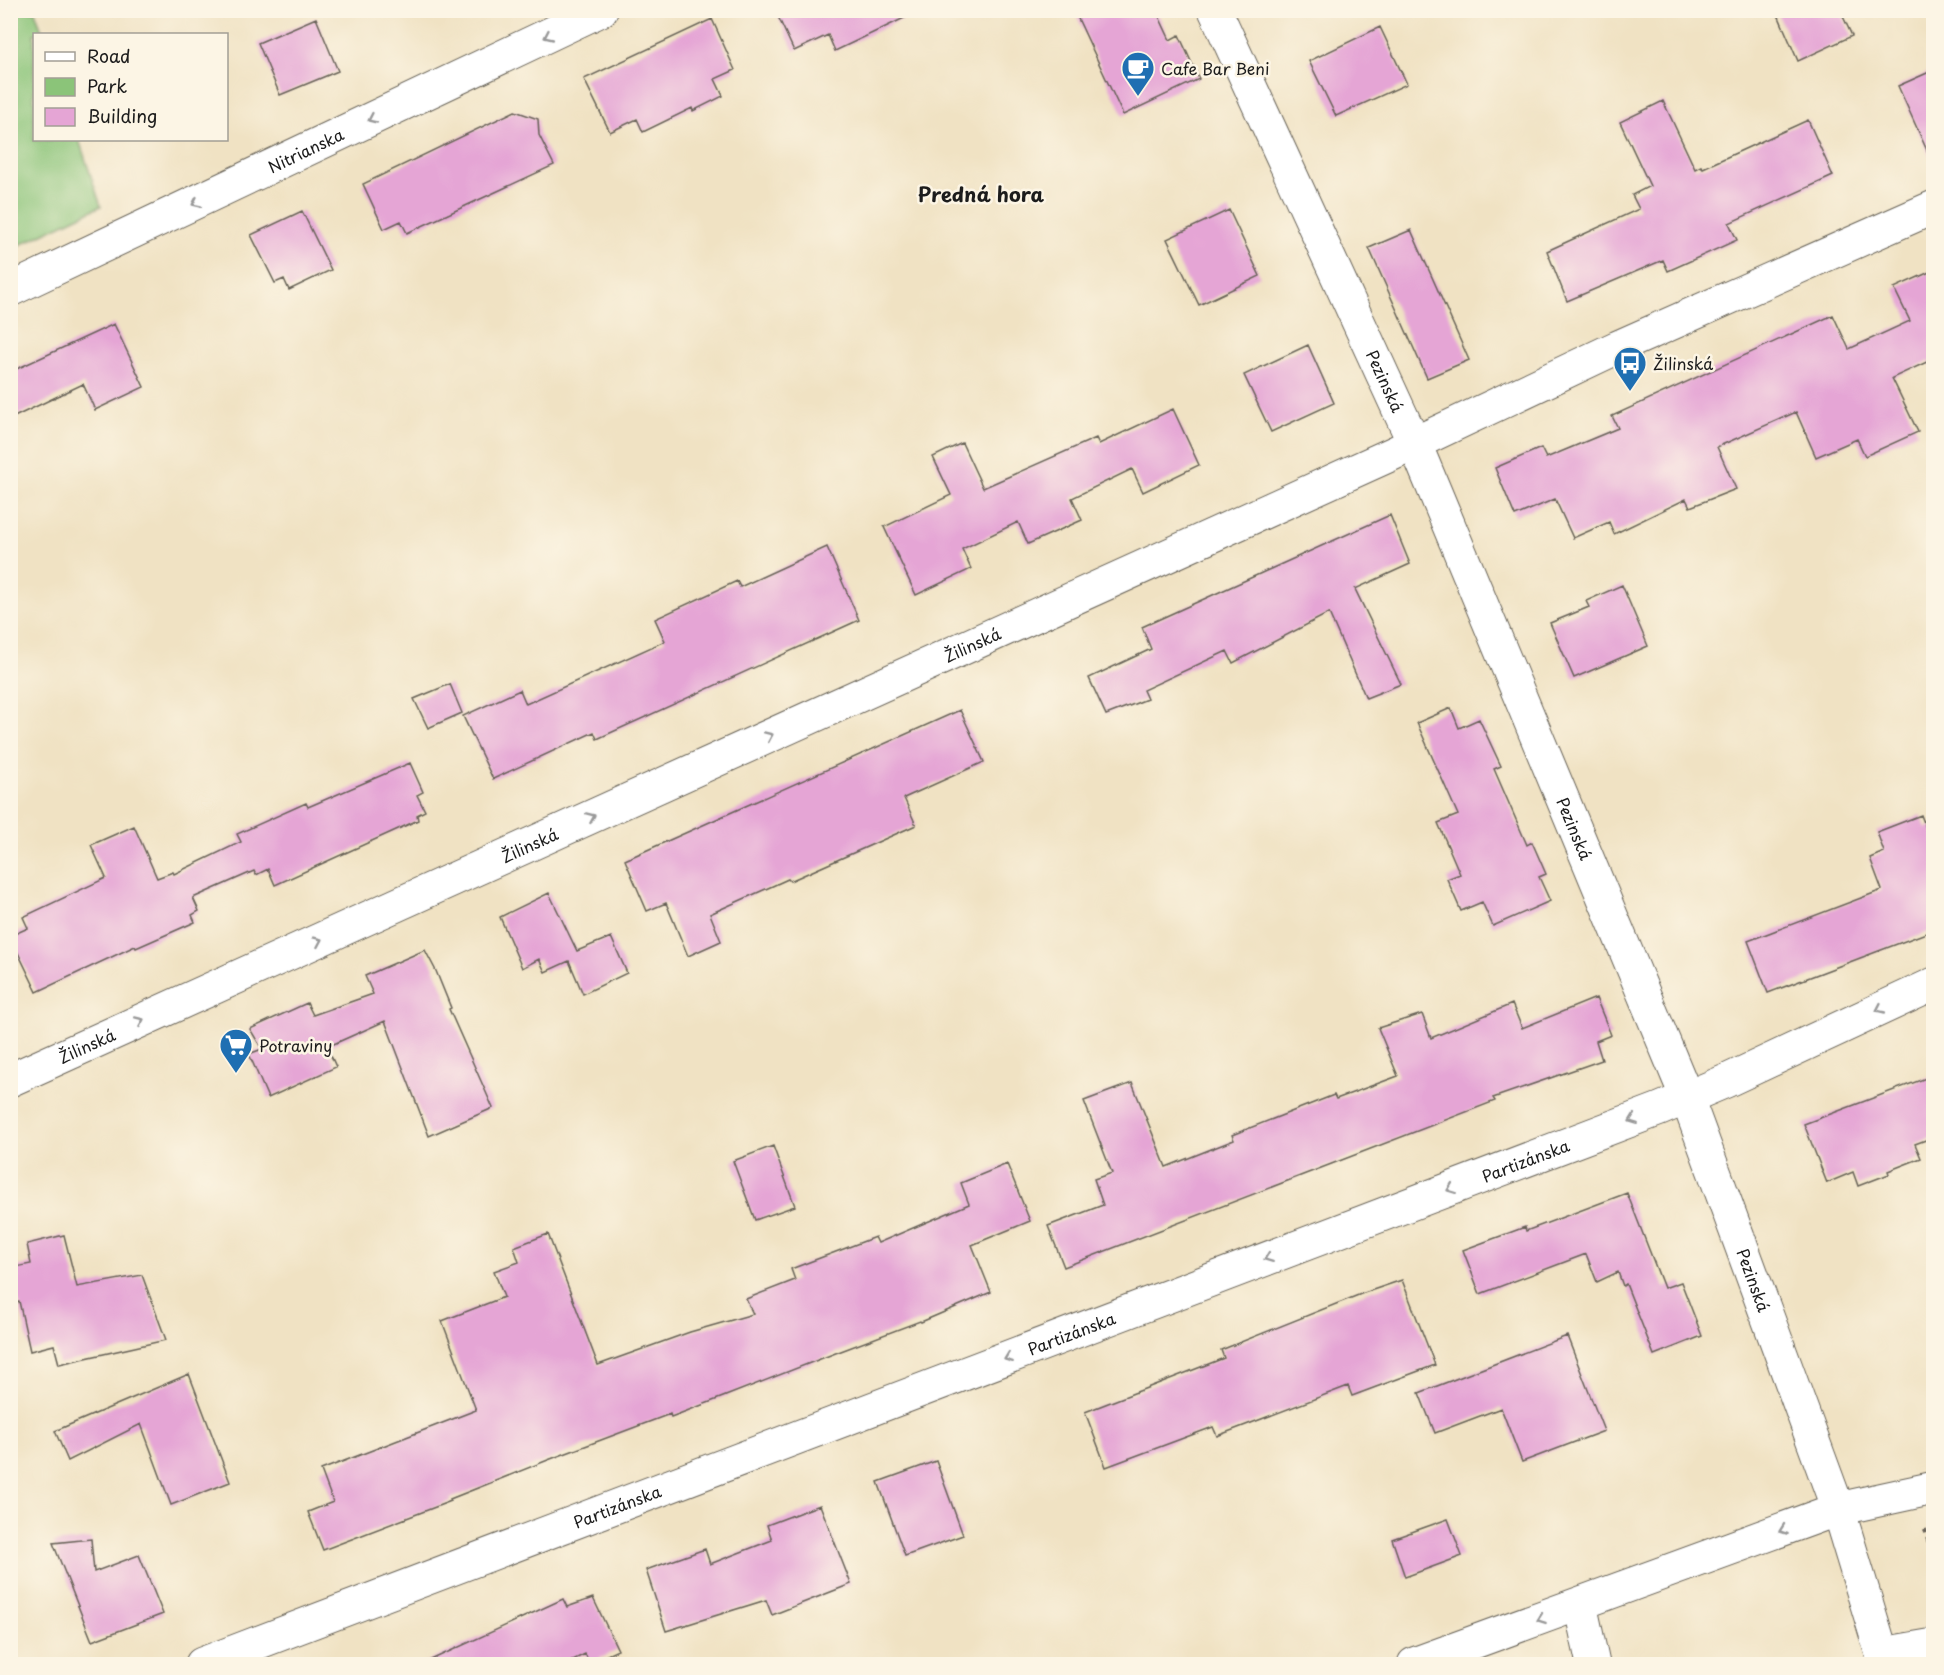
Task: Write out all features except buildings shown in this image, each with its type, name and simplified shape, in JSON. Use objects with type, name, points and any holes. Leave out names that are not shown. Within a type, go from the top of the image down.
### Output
[{"type":"street","name":"Nitrianska","points":[[10,290],[601,10]]},
{"type":"street","name":"Pezinská","points":[[1215,10],[1420,456],[1687,1098],[1838,1509],[1884,1659]]},
{"type":"street","name":"Žilinská","points":[[10,1080],[1413,444],[1618,347],[1934,207]]},
{"type":"street","name":"Partizánska","points":[[202,1665],[1687,1098],[1934,984]]},
{"type":"street","points":[[1414,1665],[1838,1509],[1934,1488]]},
{"type":"street","points":[[1580,1604],[1593,1665]]},
{"type":"street","points":[[1884,1659],[1934,1645]]},
{"type":"path","points":[[1923,1520],[1934,1563]]},
{"type":"green space","points":[[11,10],[35,11],[43,33],[33,33],[33,141],[79,141],[101,206],[11,249]]},
{"type":"place","name":"Cafe Bar Beni","points":[[1138,97]]},
{"type":"place","name":"Žilinská","points":[[1630,392]]},
{"type":"place","name":"Potraviny","points":[[236,1074]]},
{"type":"district","name":"Predná hora","points":[[981,194]]}]
